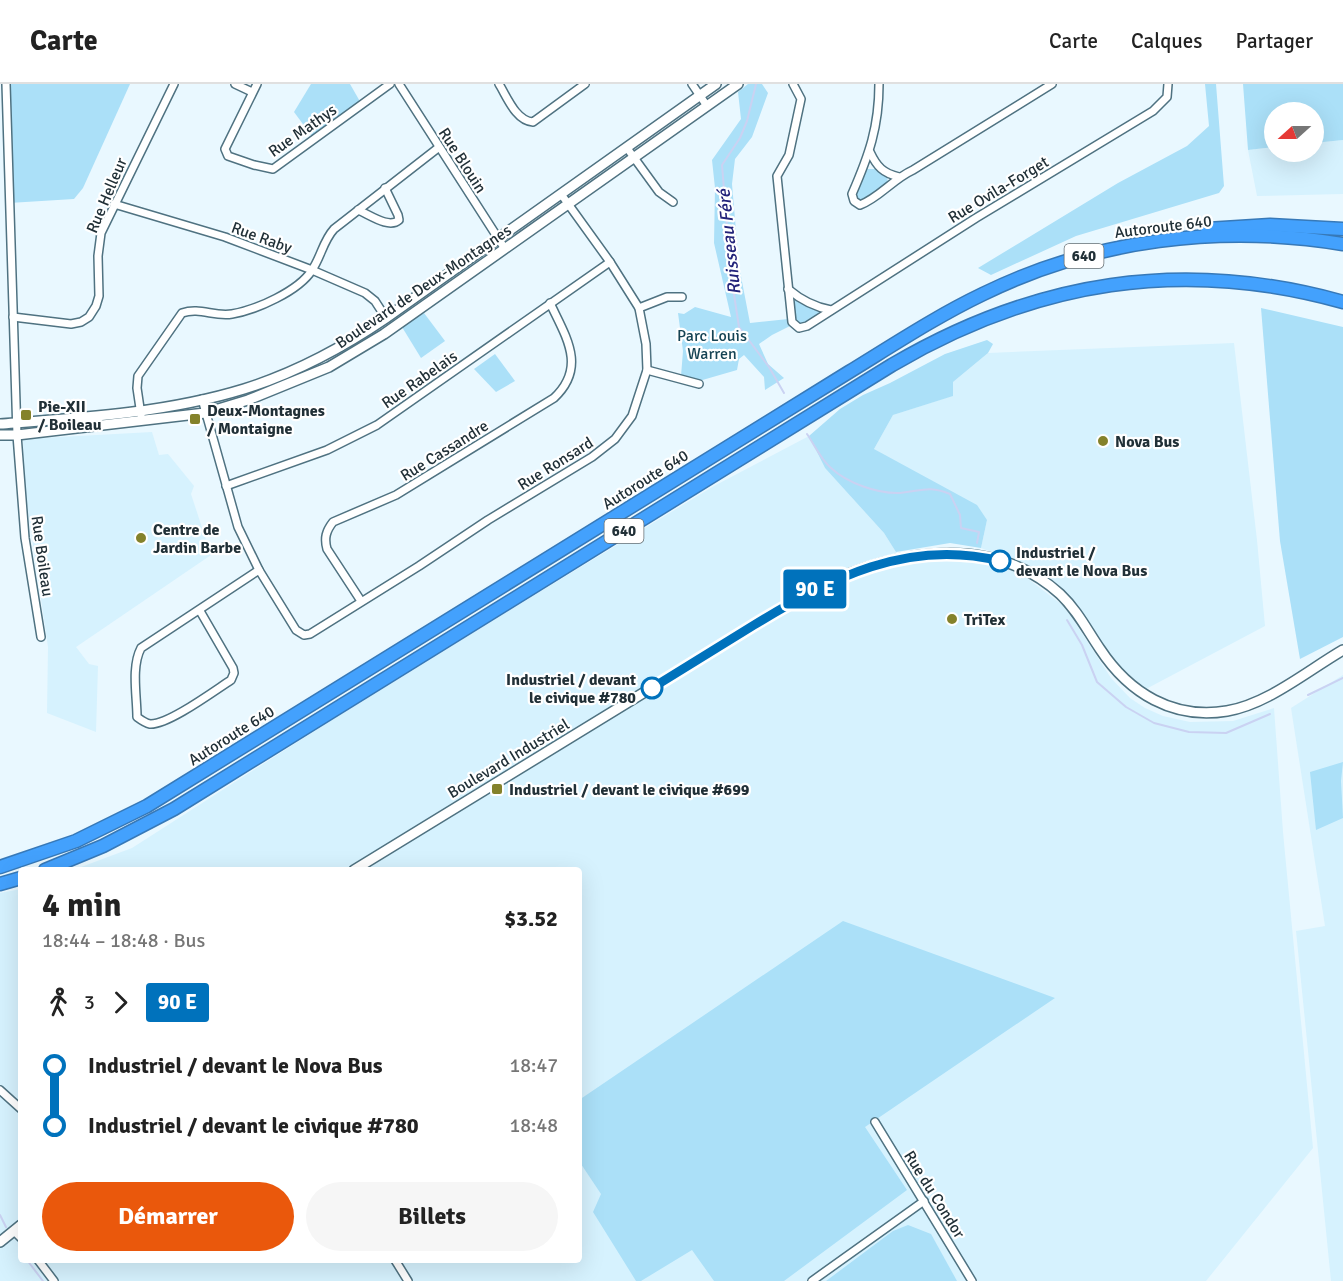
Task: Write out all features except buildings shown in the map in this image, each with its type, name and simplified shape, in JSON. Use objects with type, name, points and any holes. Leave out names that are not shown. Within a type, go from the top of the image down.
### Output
[{"type":"highway","points":[[1257,230],[1343,229]]},
{"type":"highway","name":"Autoroute 640","points":[[0,867],[76,841],[154,801],[858,367],[965,303],[1008,282],[1088,254],[1227,231],[1257,230],[1343,244]]},
{"type":"highway","name":"Autoroute 640","points":[[52,867],[103,846],[174,809],[892,365],[952,332],[1021,305],[1060,294],[1094,287],[1164,280],[1263,285],[1300,291],[1343,302]]},
{"type":"highway","points":[[0,884],[18,879]]},
{"type":"street","name":"Rue Boileau","points":[[6,84],[16,423],[25,538],[41,637]]},
{"type":"street","name":"Rue Helleur","points":[[14,317],[70,324],[81,322],[89,317],[99,296],[98,256],[101,233],[174,84]]},
{"type":"street","points":[[235,84],[252,92]]},
{"type":"street","name":"Rue Mathys","points":[[256,84],[225,148],[228,156],[273,169],[390,84]]},
{"type":"street","name":"Rue Blouin","points":[[399,84],[505,249]]},
{"type":"street","points":[[499,84],[520,117],[526,122],[533,122],[585,84]]},
{"type":"street","points":[[693,84],[706,106]]},
{"type":"street","name":"Boulevard de Deux-Montagnes","points":[[0,424],[140,410],[202,399],[244,388],[299,367],[350,342],[386,318],[716,84]]},
{"type":"street","name":"Boulevard de Deux-Montagnes","points":[[0,435],[141,422],[205,413],[248,400],[329,367],[384,334],[738,84]]},
{"type":"street","name":"Rue Ovila-Forget","points":[[793,84],[801,99],[789,155],[777,176],[792,322],[799,328],[807,326],[976,218],[1153,111],[1167,97],[1168,84]]},
{"type":"street","points":[[879,84],[879,108],[870,152],[852,194],[854,201],[860,205],[898,177],[1052,84]]},
{"type":"street","points":[[141,422],[138,376],[182,313],[194,309],[223,316],[240,313],[289,292],[300,284],[312,270],[327,236],[438,148]]},
{"type":"street","points":[[627,148],[659,192],[673,202]]},
{"type":"street","points":[[870,152],[880,169],[898,177]]},
{"type":"street","points":[[358,210],[390,224],[396,223],[399,220],[398,215],[385,188]]},
{"type":"street","name":"Rue Ronsard","points":[[259,570],[296,630],[303,635],[310,634],[600,451],[615,439],[632,416],[647,370],[646,344],[639,309],[610,262],[561,194]]},
{"type":"street","name":"Rue Raby","points":[[114,204],[225,237],[366,292],[386,318]]},
{"type":"street","name":"Rue Rabelais","points":[[226,486],[327,450],[377,425],[610,262]]},
{"type":"street","points":[[788,289],[800,299],[818,308],[831,310]]},
{"type":"street","points":[[639,309],[667,297],[682,297]]},
{"type":"street","name":"Rue Cassandre","points":[[361,601],[327,549],[325,540],[327,530],[333,522],[396,495],[554,398],[563,390],[570,379],[570,346],[550,303]]},
{"type":"street","points":[[647,370],[699,384]]},
{"type":"street","points":[[200,610],[232,668],[234,673],[231,680],[172,717],[151,724],[142,721],[137,717],[136,657],[141,648],[259,570],[238,527],[202,399]]},
{"type":"street","name":"Boulevard Industriel","points":[[359,867],[800,597],[849,574],[896,560],[934,553],[960,553],[1000,561],[1028,572],[1053,588],[1069,604],[1109,662],[1131,685],[1154,702],[1180,711],[1215,713],[1245,706],[1263,699],[1343,650]]},
{"type":"street","name":"Boulevard Industriel","points":[[1330,658],[1343,655]]},
{"type":"street","points":[[0,1090],[18,1106]]},
{"type":"street","name":"Rue du Condor","points":[[875,1122],[972,1281]]},
{"type":"street","points":[[812,1281],[924,1201]]},
{"type":"street","points":[[0,1242],[18,1232]]},
{"type":"street","points":[[40,1263],[54,1281]]},
{"type":"street","points":[[397,1263],[408,1281]]},
{"type":"shaded area","points":[[1343,140],[1343,194],[1257,196],[1248,150],[1264,148],[1264,162],[1324,162],[1324,142]]},
{"type":"shaded area","points":[[1234,343],[1265,626],[1146,689],[1119,666],[1060,588],[1013,560],[981,548],[987,520],[874,449],[893,415],[952,396],[953,382],[988,353]]},
{"type":"shaded area","points":[[152,432],[159,455],[168,454],[194,486],[191,494],[211,555],[76,647],[89,664],[98,666],[96,732],[47,713],[48,647],[24,483],[23,439]]},
{"type":"shaded area","points":[[809,436],[825,468],[884,533],[904,564],[936,559],[966,560],[1006,568],[1027,578],[1061,604],[1111,678],[1130,698],[1145,708],[1163,716],[1190,722],[1233,721],[1274,708],[1283,832],[1313,1148],[1206,1281],[0,1281],[0,893],[18,890],[18,1263],[582,1263],[582,867],[81,867],[132,848],[324,725],[714,486]]},
{"type":"shaded area","points":[[1343,675],[1343,1281],[1331,1281],[1296,931],[1325,926],[1291,708]]},
{"type":"green space","points":[[6,84],[130,84],[83,188],[74,199],[9,203]]},
{"type":"green space","points":[[311,84],[350,84],[362,105],[314,139],[294,112]]},
{"type":"green space","name":"Parc Louis Warren","points":[[748,84],[762,84],[768,93],[752,137],[735,159],[732,184],[739,266],[750,323],[788,319],[792,325],[759,344],[768,364],[784,378],[765,390],[764,377],[744,355],[739,359],[737,370],[699,381],[681,376],[683,351],[678,313],[684,314],[695,307],[731,317],[714,243],[715,188],[712,160],[741,119],[738,92]]},
{"type":"green space","points":[[1205,84],[1216,84],[1224,186],[1219,193],[1076,236],[991,275],[978,268],[1118,183],[1187,146],[1209,126]]},
{"type":"green space","points":[[1243,84],[1343,84],[1343,140],[1324,142],[1324,102],[1264,102],[1264,148],[1248,150]]},
{"type":"green space","points":[[863,169],[880,169],[887,174],[888,186],[860,205],[852,194]]},
{"type":"green space","points":[[800,299],[818,308],[820,315],[799,328],[791,322],[791,301]]},
{"type":"green space","points":[[1261,308],[1343,327],[1343,637],[1300,659],[1280,541]]},
{"type":"green space","points":[[424,313],[445,341],[421,358],[402,327]]},
{"type":"green space","points":[[987,340],[993,344],[988,353],[953,382],[953,396],[893,415],[874,449],[977,505],[987,520],[981,548],[950,543],[896,552],[884,533],[825,468],[809,436],[840,409],[863,395],[945,354]]},
{"type":"green space","points":[[495,354],[515,381],[496,392],[474,369]]},
{"type":"green space","points":[[1343,762],[1341,781],[1343,818],[1316,830],[1310,772]]},
{"type":"green space","points":[[843,921],[1055,998],[865,1127],[907,1190],[784,1281],[714,1281],[692,1250],[641,1281],[636,1281],[593,1212],[601,1194],[582,1166],[582,1098]]},
{"type":"green space","points":[[908,1225],[931,1234],[957,1281],[826,1281],[893,1231]]},
{"type":"waterway","name":"Ruisseau Féré","points":[[756,84],[747,121],[740,138],[722,165],[731,275],[739,327],[769,367],[784,393]]},
{"type":"waterway","name":"Ruisseau Féré","points":[[807,434],[827,465],[854,483],[891,493],[930,489],[950,494],[960,515],[961,528],[979,532],[977,543]]},
{"type":"waterway","name":"Ruisseau Féré","points":[[1067,620],[1082,645],[1097,682],[1126,707],[1154,723],[1189,732],[1226,733],[1270,714]]},
{"type":"waterway","name":"Ruisseau Féré","points":[[1308,695],[1343,678]]},
{"type":"waterway","points":[[0,1215],[6,1227]]},
{"type":"waterway","points":[[29,1263],[43,1281]]},
{"type":"bus line","points":[[652,688],[800,597],[857,571],[911,556],[938,553],[979,555],[1000,561]]},
{"type":"place","name":"Pie-XII / Boileau","points":[[26,415]]},
{"type":"place","name":"Deux-Montagnes / Montaigne","points":[[195,419]]},
{"type":"place","name":"Nova Bus","points":[[1103,441]]},
{"type":"place","name":"Centre de Jardin Barbe","points":[[141,538]]},
{"type":"place","name":"Industriel / devant le Nova Bus","points":[[1000,561]]},
{"type":"place","name":"TriTex","points":[[952,619]]},
{"type":"place","name":"Industriel / devant le civique #780","points":[[652,688]]},
{"type":"place","name":"Industriel / devant le civique #699","points":[[497,789]]}]
